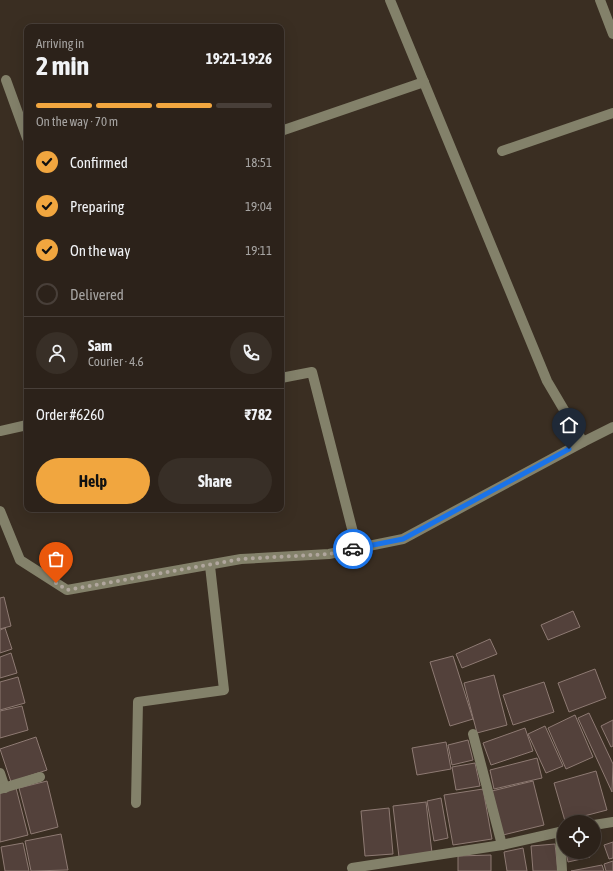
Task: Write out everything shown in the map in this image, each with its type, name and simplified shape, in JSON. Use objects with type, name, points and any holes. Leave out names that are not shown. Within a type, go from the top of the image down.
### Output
[{"type":"street","points":[[390,0],[546,381],[583,442]]},
{"type":"street","points":[[600,0],[613,34]]},
{"type":"street","points":[[6,80],[24,130]]},
{"type":"street","points":[[284,130],[424,82]]},
{"type":"street","points":[[502,151],[613,113]]},
{"type":"street","points":[[284,377],[312,372],[357,548]]},
{"type":"street","points":[[0,431],[24,427]]},
{"type":"street","points":[[0,511],[20,560],[67,590],[210,566],[241,559],[329,554],[403,539],[613,427]]},
{"type":"street","points":[[136,803],[138,702],[224,690],[210,566]]},
{"type":"street","points":[[473,734],[502,845]]},
{"type":"street","points":[[0,773],[2,789],[40,778]]},
{"type":"street","points":[[601,824],[613,822]]},
{"type":"street","points":[[352,868],[502,845],[557,833]]},
{"type":"street","points":[[562,859],[562,871]]},
{"type":"building","points":[[4,597],[11,626],[0,629],[0,598]]},
{"type":"building","points":[[573,611],[580,627],[548,640],[541,625]]},
{"type":"building","points":[[5,628],[12,649],[0,653],[0,630]]},
{"type":"building","points":[[490,639],[497,654],[462,668],[456,654]]},
{"type":"building","points":[[11,653],[17,673],[0,678],[0,657]]},
{"type":"building","points":[[453,656],[473,719],[450,726],[430,662]]},
{"type":"building","points":[[595,669],[606,698],[569,712],[558,683]]},
{"type":"building","points":[[494,675],[507,725],[477,733],[464,683]]},
{"type":"building","points":[[18,677],[25,703],[0,710],[0,682]]},
{"type":"building","points":[[544,682],[554,712],[513,725],[503,695]]},
{"type":"building","points":[[22,706],[28,730],[0,738],[0,711]]},
{"type":"building","points":[[589,713],[613,764],[612,792],[578,718]]},
{"type":"building","points":[[575,715],[593,757],[566,769],[548,728]]},
{"type":"building","points":[[613,720],[613,746],[611,747],[601,726]]},
{"type":"building","points":[[545,726],[563,766],[546,773],[528,734]]},
{"type":"building","points":[[525,728],[533,751],[491,765],[483,743]]},
{"type":"building","points":[[36,737],[47,770],[11,782],[0,749]]},
{"type":"building","points":[[468,740],[473,760],[452,765],[448,745]]},
{"type":"building","points":[[446,742],[451,769],[417,775],[412,748]]},
{"type":"building","points":[[537,758],[542,778],[494,789],[490,770]]},
{"type":"building","points":[[475,763],[480,786],[456,790],[452,767]]},
{"type":"building","points":[[596,771],[607,810],[588,815],[563,815],[554,783]]},
{"type":"building","points":[[47,781],[58,827],[31,834],[19,788]]},
{"type":"building","points":[[533,781],[544,825],[503,835],[492,791]]},
{"type":"building","points":[[16,788],[28,835],[0,842],[0,793]]},
{"type":"building","points":[[483,789],[492,839],[453,845],[444,795]]},
{"type":"building","points":[[441,798],[448,838],[434,841],[427,801]]},
{"type":"building","points":[[426,802],[432,853],[399,857],[393,806]]},
{"type":"building","points":[[389,808],[393,854],[365,856],[361,811]]},
{"type":"building","points":[[61,834],[68,870],[31,871],[25,841]]},
{"type":"building","points":[[613,842],[613,858],[609,859],[604,845]]},
{"type":"building","points":[[23,843],[29,871],[5,871],[1,847]]},
{"type":"building","points":[[555,844],[558,871],[533,871],[531,846]]},
{"type":"building","points":[[523,848],[527,871],[507,871],[504,852]]},
{"type":"building","points":[[491,855],[491,871],[458,871],[458,856]]},
{"type":"building","points":[[567,859],[581,859],[568,862]]},
{"type":"building","points":[[613,861],[613,871],[606,871],[604,864]]},
{"type":"building","points":[[602,865],[604,871],[571,871]]},
{"type":"way so far","points":[[56,583],[67,590],[167,574],[241,559],[329,554],[353,549]]},
{"type":"route","points":[[353,549],[403,539],[569,449]]}]
